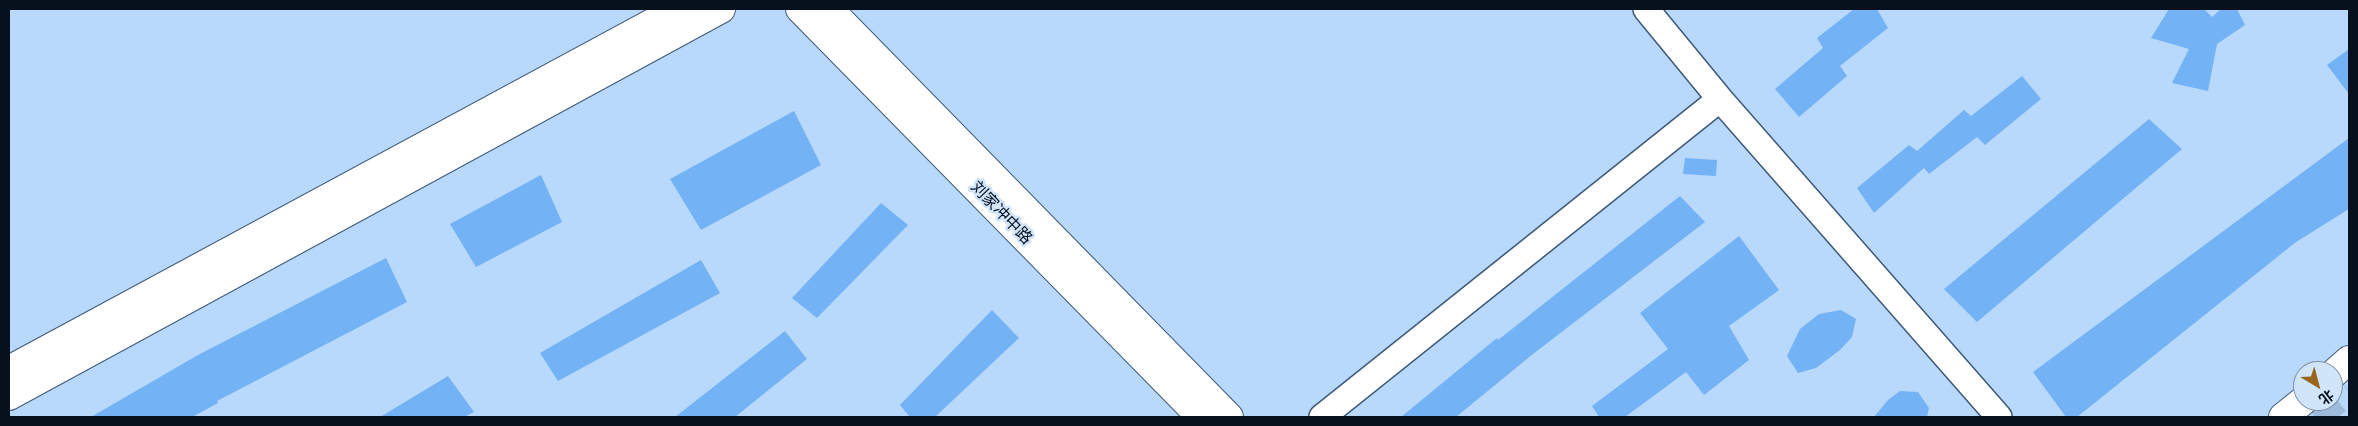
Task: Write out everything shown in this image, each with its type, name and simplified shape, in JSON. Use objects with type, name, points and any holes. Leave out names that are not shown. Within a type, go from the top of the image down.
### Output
[{"type":"main road","points":[[9,370],[678,9]]},
{"type":"main road","points":[[9,396],[721,9]]},
{"type":"main road","name":"刘家冲中路","points":[[800,9],[1201,417]]},
{"type":"main road","name":"刘家冲中路","points":[[829,9],[1229,417]]},
{"type":"main road","points":[[2283,417],[2293,408]]},
{"type":"street","points":[[1646,9],[1720,98],[1998,417]]},
{"type":"street","points":[[1322,417],[1720,98]]},
{"type":"building","points":[[1854,9],[1877,9],[1888,28],[1840,66],[1847,76],[1799,117],[1775,89],[1823,48],[1817,38]]},
{"type":"building","points":[[2169,9],[2204,9],[2212,17],[2221,9],[2237,9],[2245,25],[2217,44],[2208,91],[2172,83],[2189,49],[2151,38]]},
{"type":"building","points":[[2349,49],[2349,94],[2327,65]]},
{"type":"building","points":[[2022,76],[2041,99],[1985,145],[1977,137],[1929,174],[1924,168],[1874,213],[1857,188],[1909,145],[1917,151],[1964,110],[1971,116]]},
{"type":"building","points":[[794,111],[821,165],[701,230],[670,179]]},
{"type":"building","points":[[2149,119],[2182,149],[1977,322],[1944,289]]},
{"type":"building","points":[[2349,138],[2349,209],[2296,242],[2077,417],[2066,417],[2033,372]]},
{"type":"building","points":[[1685,158],[1717,160],[1716,176],[1683,174]]},
{"type":"building","points":[[541,175],[562,222],[476,267],[450,224]]},
{"type":"building","points":[[1680,196],[1705,222],[1533,354],[1456,417],[1401,417],[1497,338],[1498,340]]},
{"type":"building","points":[[881,203],[908,225],[817,318],[792,298]]},
{"type":"building","points":[[1739,236],[1779,290],[1729,326],[1749,360],[1704,395],[1686,372],[1625,417],[1599,417],[1592,406],[1668,349],[1640,313]]},
{"type":"building","points":[[386,258],[407,302],[217,401],[218,403],[192,417],[91,417],[198,355]]},
{"type":"building","points":[[701,260],[720,293],[558,381],[540,353]]},
{"type":"building","points":[[992,310],[1019,338],[935,417],[910,417],[900,405]]},
{"type":"building","points":[[1841,310],[1856,319],[1852,337],[1840,350],[1816,368],[1798,373],[1787,356],[1800,329],[1819,314]]},
{"type":"building","points":[[785,331],[807,359],[735,417],[675,417]]},
{"type":"building","points":[[448,376],[474,412],[464,417],[380,417]]},
{"type":"building","points":[[1900,391],[1918,392],[1929,408],[1927,417],[1874,417],[1888,400]]},
{"type":"tunnel","points":[[2315,417],[2349,391]]}]
